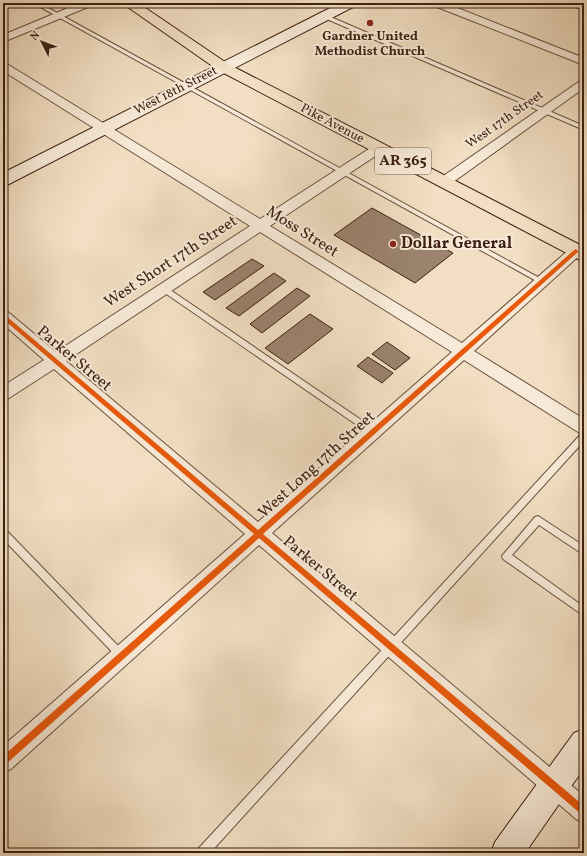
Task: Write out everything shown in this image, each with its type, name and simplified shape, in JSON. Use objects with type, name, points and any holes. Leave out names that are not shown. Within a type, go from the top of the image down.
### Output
[{"type":"main road","name":"Pike Avenue","points":[[129,3],[223,67],[580,253]]},
{"type":"street","points":[[3,39],[89,3]]},
{"type":"street","name":"West 18th Street","points":[[3,180],[350,3]]},
{"type":"street","points":[[436,3],[584,62]]},
{"type":"street","name":"Moss Street","points":[[3,66],[584,427]]},
{"type":"street","name":"West 17th Street","points":[[444,182],[584,83]]},
{"type":"street","name":"West Short 17th Street","points":[[3,394],[379,148]]},
{"type":"street","name":"West Long 17th Street","points":[[3,761],[542,281],[580,253]]},
{"type":"street","name":"Parker Street","points":[[3,316],[584,811]]},
{"type":"street","points":[[506,853],[584,743]]},
{"type":"lane","points":[[35,3],[542,281]]},
{"type":"lane","points":[[566,3],[584,9]]},
{"type":"lane","points":[[324,16],[584,128]]},
{"type":"lane","points":[[164,289],[373,432]]},
{"type":"lane","points":[[202,853],[584,436]]},
{"type":"lane","points":[[584,551],[538,520],[506,556],[584,612]]},
{"type":"lane","points":[[3,532],[122,656]]},
{"type":"building","name":"Dollar General","points":[[372,208],[453,253],[415,283],[334,235]]},
{"type":"building","points":[[252,259],[264,266],[215,300],[203,292]]},
{"type":"building","points":[[274,273],[286,281],[239,316],[226,308]]},
{"type":"building","points":[[297,288],[310,296],[262,333],[250,324]]},
{"type":"building","points":[[310,314],[333,329],[288,364],[265,348]]},
{"type":"building","points":[[387,342],[410,358],[395,370],[372,354]]},
{"type":"building","points":[[368,357],[393,373],[382,383],[357,366]]},
{"type":"cycle path","points":[[3,761],[576,251]]},
{"type":"cycle path","points":[[3,316],[584,811]]},
{"type":"place","name":"Gardner United Methodist Church","points":[[370,23]]},
{"type":"place","name":"Dollar General","points":[[393,244]]}]
